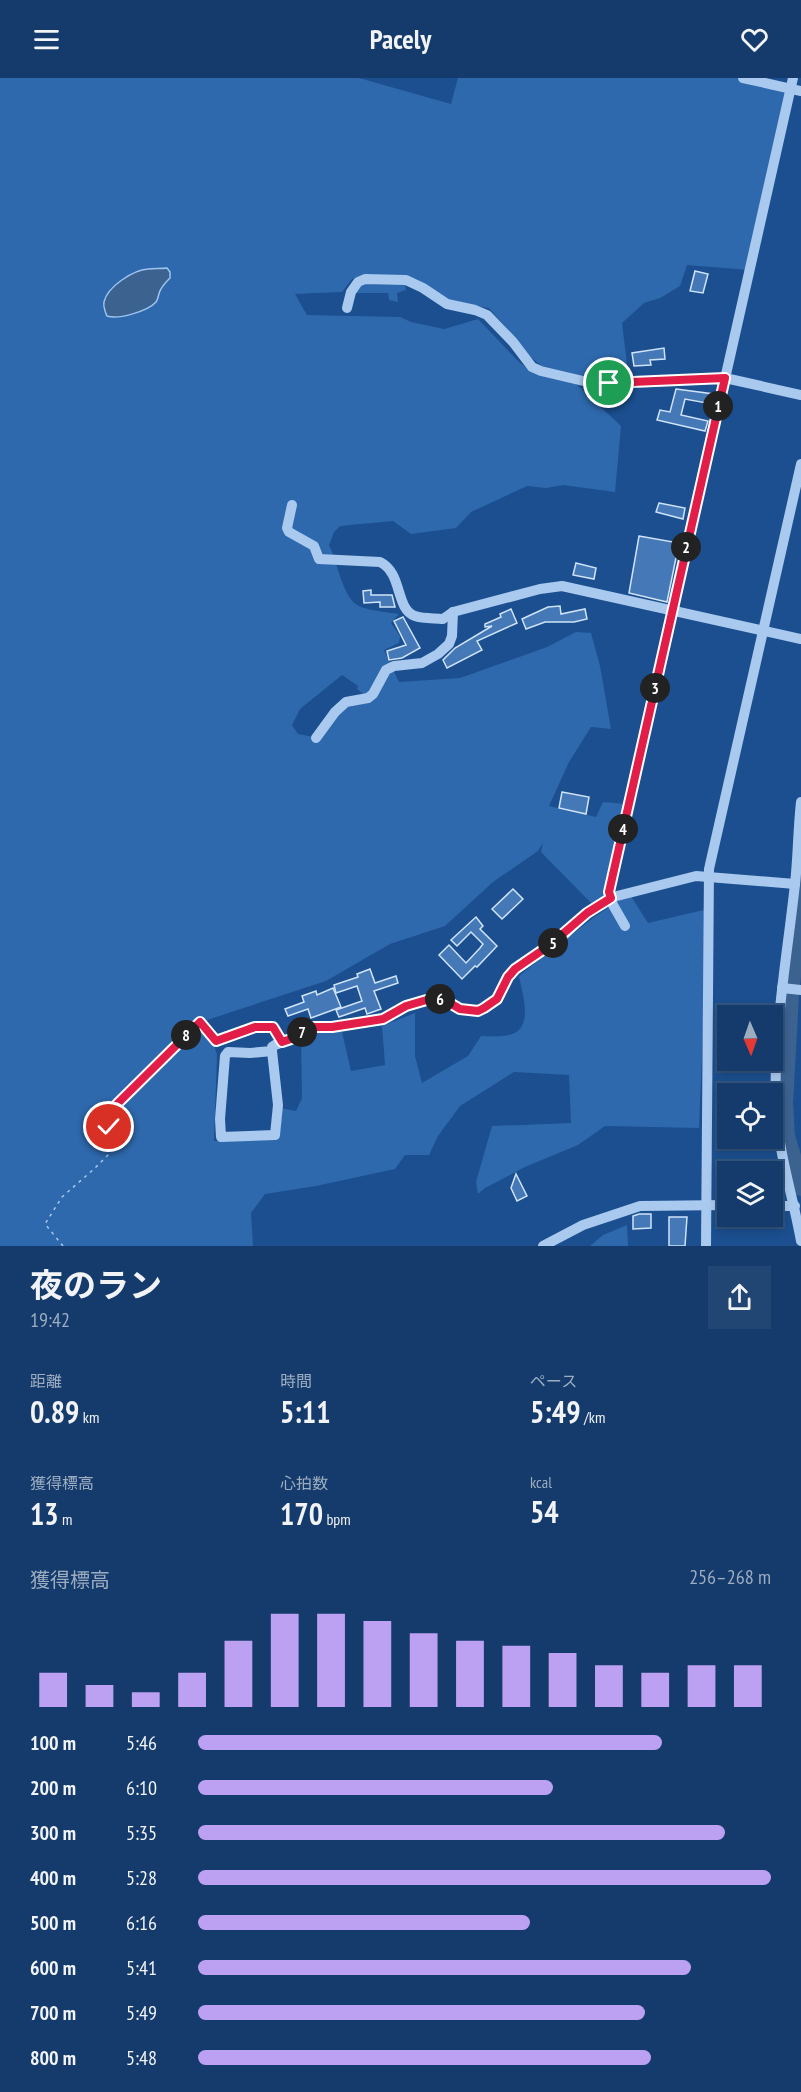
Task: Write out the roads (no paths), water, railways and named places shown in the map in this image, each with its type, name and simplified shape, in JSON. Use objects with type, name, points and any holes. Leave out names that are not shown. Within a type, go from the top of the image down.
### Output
[{"type":"street","points":[[625,926],[609,892],[725,378],[795,86],[743,78]]},
{"type":"street","points":[[347,308],[351,292],[358,282],[365,279],[406,280],[447,304],[487,315],[513,342],[532,367],[541,371],[596,384],[725,378],[801,395]]},
{"type":"street","points":[[706,1246],[708,876],[801,464]]},
{"type":"street","points":[[292,505],[287,528],[289,532],[314,546],[319,559],[380,562],[387,566],[393,572],[407,611],[414,616],[443,619],[453,612],[540,589],[562,586],[801,639]]},
{"type":"street","points":[[316,738],[335,712],[346,702],[368,698],[373,694],[386,670],[394,666],[422,663],[438,654],[449,644],[452,636],[453,612]]},
{"type":"street","points":[[801,802],[795,884],[778,1029],[776,1107],[782,1151],[801,1241]]},
{"type":"street","points":[[272,1052],[228,1052],[225,1056],[220,1119],[221,1137],[275,1135],[278,1105],[272,1047],[294,1038],[309,1027],[332,1027],[383,1019],[406,1006],[430,999],[443,999],[460,1009],[478,1011],[497,999],[508,977],[515,969],[556,941],[587,913],[611,898],[696,876],[795,884]]},
{"type":"street","points":[[782,988],[801,990]]},
{"type":"street","points":[[543,1246],[574,1229],[640,1206],[717,1204]]},
{"type":"street","points":[[783,1206],[795,1206]]},
{"type":"waterway","points":[[801,882],[790,997],[784,1103],[786,1136],[801,1187]]}]
